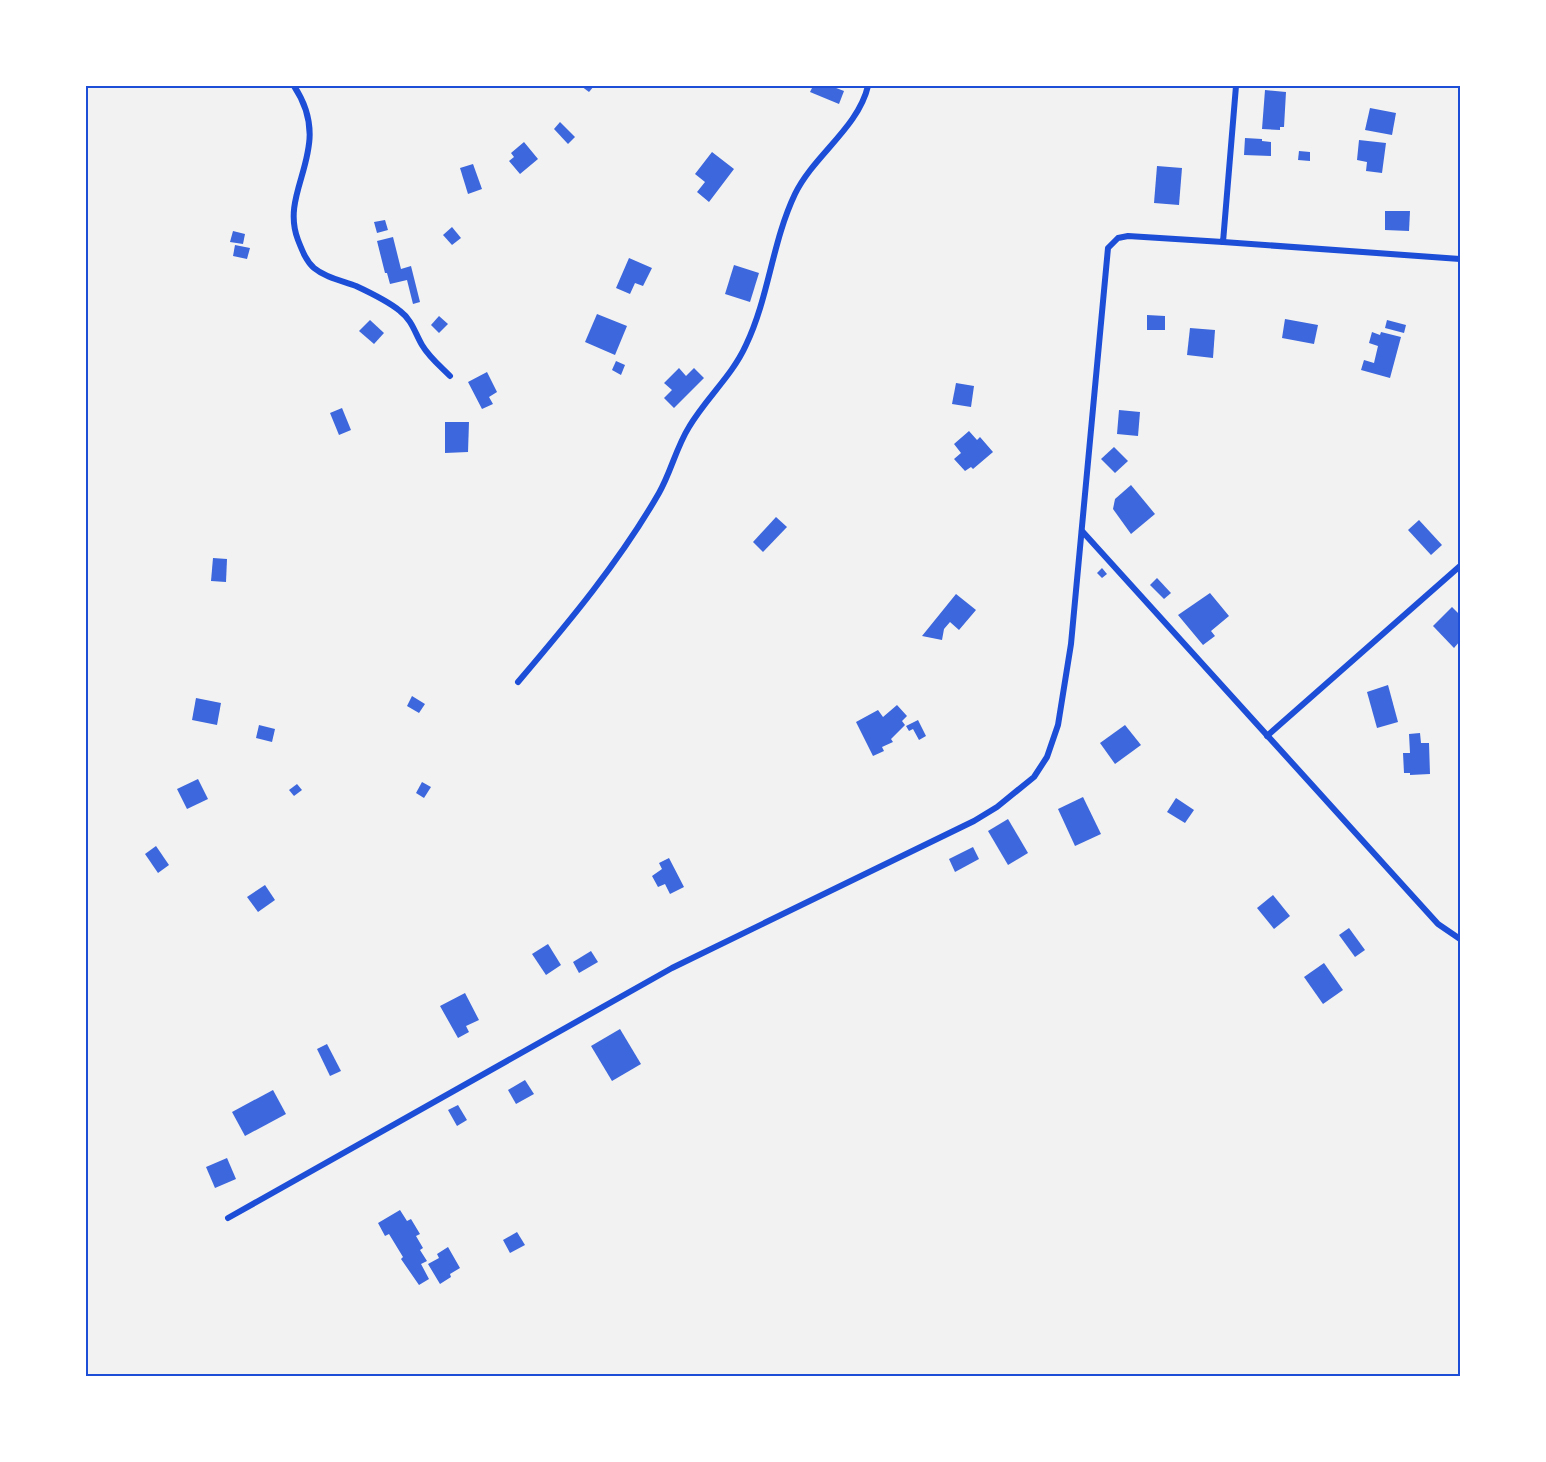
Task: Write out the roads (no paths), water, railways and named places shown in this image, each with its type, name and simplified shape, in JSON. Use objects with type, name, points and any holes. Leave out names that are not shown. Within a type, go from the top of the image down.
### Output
[{"type":"street","points":[[294,86],[305,105],[310,127],[309,151],[295,216],[296,235],[307,259],[322,273],[363,290],[399,310],[411,322],[423,347],[450,376]]},
{"type":"street","points":[[518,682],[586,600],[643,518],[664,483],[690,426],[740,357],[751,334],[796,193],[812,168],[863,102],[868,86]]},
{"type":"street","points":[[1223,242],[1236,86]]},
{"type":"street","points":[[228,1218],[672,968],[968,824],[1010,798],[1040,771],[1056,735],[1068,676],[1108,248],[1118,238],[1128,236],[1461,259]]},
{"type":"street","points":[[1082,531],[1438,924],[1461,939]]},
{"type":"street","points":[[1268,736],[1461,566]]}]
